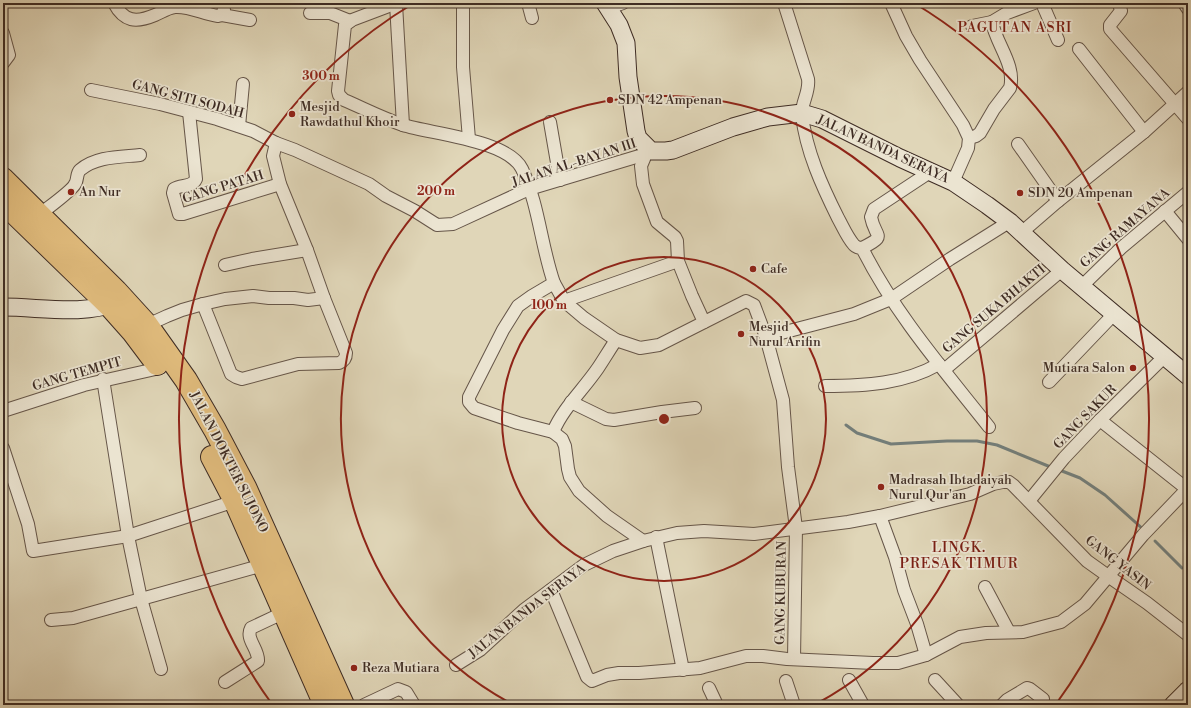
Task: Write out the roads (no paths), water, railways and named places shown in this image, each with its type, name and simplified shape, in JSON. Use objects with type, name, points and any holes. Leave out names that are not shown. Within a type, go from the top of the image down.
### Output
[{"type":"highway","name":"JALAN DOKTER SUJONO","points":[[3,179],[40,215],[186,380],[215,430],[245,487],[301,628],[343,705]]},
{"type":"highway","points":[[3,202],[117,302]]},
{"type":"highway","points":[[140,328],[160,368],[179,393],[195,422],[235,501],[285,612],[301,628],[325,705]]},
{"type":"street","points":[[114,3],[124,17],[131,19],[150,17],[171,5],[214,16],[223,9],[250,20]]},
{"type":"street","points":[[403,125],[396,3],[350,21],[345,25],[338,91],[339,95],[344,100],[403,125],[469,139],[512,158],[521,168],[529,189],[554,283],[564,301],[584,318],[616,340],[640,348],[650,347],[659,345],[704,322],[678,261],[677,241],[675,237],[657,222],[643,184],[641,166],[649,152],[638,138],[636,131],[628,77],[626,43],[612,5]]},
{"type":"street","points":[[463,3],[463,67],[469,139]]},
{"type":"street","points":[[528,3],[532,18]]},
{"type":"street","points":[[784,3],[808,79],[809,86],[802,113],[808,143],[826,193],[844,229],[853,243],[857,247],[862,248],[876,241],[878,238],[878,233],[871,217],[874,209],[930,172]]},
{"type":"street","points":[[891,3],[906,36],[963,125],[969,138],[968,148],[953,182]]},
{"type":"street","points":[[972,26],[992,22],[1007,13],[1034,3]]},
{"type":"street","points":[[1042,3],[1058,40]]},
{"type":"street","points":[[1119,3],[1121,11],[1110,25],[1111,31],[1188,119]]},
{"type":"street","points":[[1184,3],[1188,9]]},
{"type":"street","points":[[310,13],[330,13],[350,21]]},
{"type":"street","points":[[969,138],[980,134],[994,109],[1010,88],[1011,84],[1009,66],[992,22]]},
{"type":"street","points":[[3,33],[9,55],[3,63]]},
{"type":"street","points":[[1079,49],[1144,132]]},
{"type":"street","points":[[239,126],[244,84]]},
{"type":"street","name":"GANG SITI SODAH","points":[[91,90],[189,112],[253,131],[276,143],[295,150],[369,184],[437,225]]},
{"type":"street","points":[[766,337],[854,314],[891,299],[950,259],[1015,227],[1058,201],[1144,132],[1188,92]]},
{"type":"street","name":"GANG PATAH","points":[[189,112],[196,176],[195,182],[177,187],[173,192],[178,212],[180,214],[280,184]]},
{"type":"street","name":"JALAN BANDA SERAYA","points":[[649,152],[673,150],[733,127],[761,119],[793,113],[802,113],[822,119],[900,158],[953,182],[1015,227],[1062,270],[1188,376]]},
{"type":"street","points":[[550,122],[560,180]]},
{"type":"street","points":[[204,304],[229,369],[234,376],[242,379],[298,364],[339,363],[346,357],[346,353],[307,250],[280,184],[273,156],[276,143]]},
{"type":"street","points":[[1018,144],[1058,201]]},
{"type":"street","name":"JALAN AL-BAYAN III","points":[[437,225],[453,224],[529,189],[649,152]]},
{"type":"street","points":[[40,215],[75,184],[77,174],[80,170],[108,158],[140,156]]},
{"type":"street","name":"GANG RAMAYANA","points":[[1082,286],[1121,248],[1188,192]]},
{"type":"street","points":[[1165,211],[1188,239]]},
{"type":"street","points":[[862,248],[891,299],[989,427]]},
{"type":"street","points":[[224,265],[307,250]]},
{"type":"street","points":[[564,301],[678,261]]},
{"type":"street","name":"GANG SUKA BHAKTI","points":[[825,386],[883,383],[942,367],[1062,270]]},
{"type":"street","points":[[554,283],[518,306],[503,330],[468,399],[474,408],[518,424],[553,432],[562,438],[565,446],[568,469],[572,480],[579,491],[607,516],[643,541]]},
{"type":"street","points":[[140,328],[167,316],[204,304],[253,296],[308,300],[322,292]]},
{"type":"street","name":"GANG KUBURAN","points":[[704,322],[746,301],[754,305],[766,337],[783,400],[788,467],[796,528],[794,659]]},
{"type":"street","points":[[3,307],[69,310],[117,302]]},
{"type":"street","points":[[1049,382],[1114,314]]},
{"type":"street","points":[[553,432],[556,424],[571,402],[597,369],[616,340]]},
{"type":"street","name":"GANG SAKUR","points":[[1029,501],[1064,458],[1165,356]]},
{"type":"street","name":"GANG TEMPIT","points":[[3,410],[103,379],[160,368]]},
{"type":"street","points":[[103,379],[128,536],[140,599],[162,669]]},
{"type":"street","points":[[571,402],[594,414],[606,419],[614,420],[695,408]]},
{"type":"street","points":[[551,590],[587,677],[589,680],[594,681],[607,675],[619,673],[639,673],[700,668],[746,656],[886,663],[908,661],[926,655],[960,637],[1023,632],[1062,622],[1085,604],[1147,530],[1187,488],[1100,420]]},
{"type":"street","points":[[3,448],[28,524],[33,551],[128,536],[235,501]]},
{"type":"street","name":"JALAN BANDA SERAYA","points":[[456,665],[480,650],[525,609],[584,565],[613,551],[643,541],[656,537],[686,532],[704,531],[754,534],[848,522],[880,516],[970,494],[993,484],[1003,482],[1009,482],[1018,490]]},
{"type":"street","name":"GANG YASIN","points":[[1018,490],[1087,560],[1188,635]]},
{"type":"street","points":[[880,516],[895,556],[904,590],[917,624],[926,655]]},
{"type":"street","points":[[656,537],[683,670]]},
{"type":"street","points":[[51,620],[73,618],[263,565]]},
{"type":"street","points":[[985,587],[1009,632]]},
{"type":"street","points":[[225,682],[256,664],[258,661],[258,657],[249,635],[252,627],[285,612]]},
{"type":"street","points":[[849,680],[863,705]]},
{"type":"street","points":[[935,680],[958,705]]},
{"type":"street","points":[[786,681],[794,705]]},
{"type":"street","points":[[709,688],[717,705]]},
{"type":"street","points":[[1002,705],[1007,700],[1028,688],[1043,699]]},
{"type":"street","points":[[364,705],[398,690],[404,691],[408,694],[414,705]]},
{"type":"street","points":[[1173,705],[1188,690]]},
{"type":"waterway","points":[[846,425],[857,433],[891,444],[977,441],[997,445],[1053,468]]},
{"type":"waterway","points":[[1062,471],[1080,478],[1105,495],[1144,530]]},
{"type":"waterway","points":[[1155,541],[1182,568]]},
{"type":"place","name":"SDN 42 Ampenan","points":[[610,100]]},
{"type":"place","name":"Mesjid Rawdathul Khoir","points":[[292,114]]},
{"type":"place","name":"An Nur","points":[[71,192]]},
{"type":"place","name":"SDN 20 Ampenan","points":[[1020,193]]},
{"type":"place","name":"Cafe","points":[[753,269]]},
{"type":"place","name":"Mesjid Nurul Arifin","points":[[741,334]]},
{"type":"place","name":"Mutiara Salon","points":[[1133,368]]},
{"type":"place","name":"Madrasah Ibtadaiyah Nurul Qur'an","points":[[881,487]]},
{"type":"place","name":"Reza Mutiara","points":[[354,668]]},
{"type":"district","name":"PAGUTAN ASRI","points":[[1015,28]]},
{"type":"district","name":"LINGK. PRESAK TIMUR","points":[[959,556]]}]
